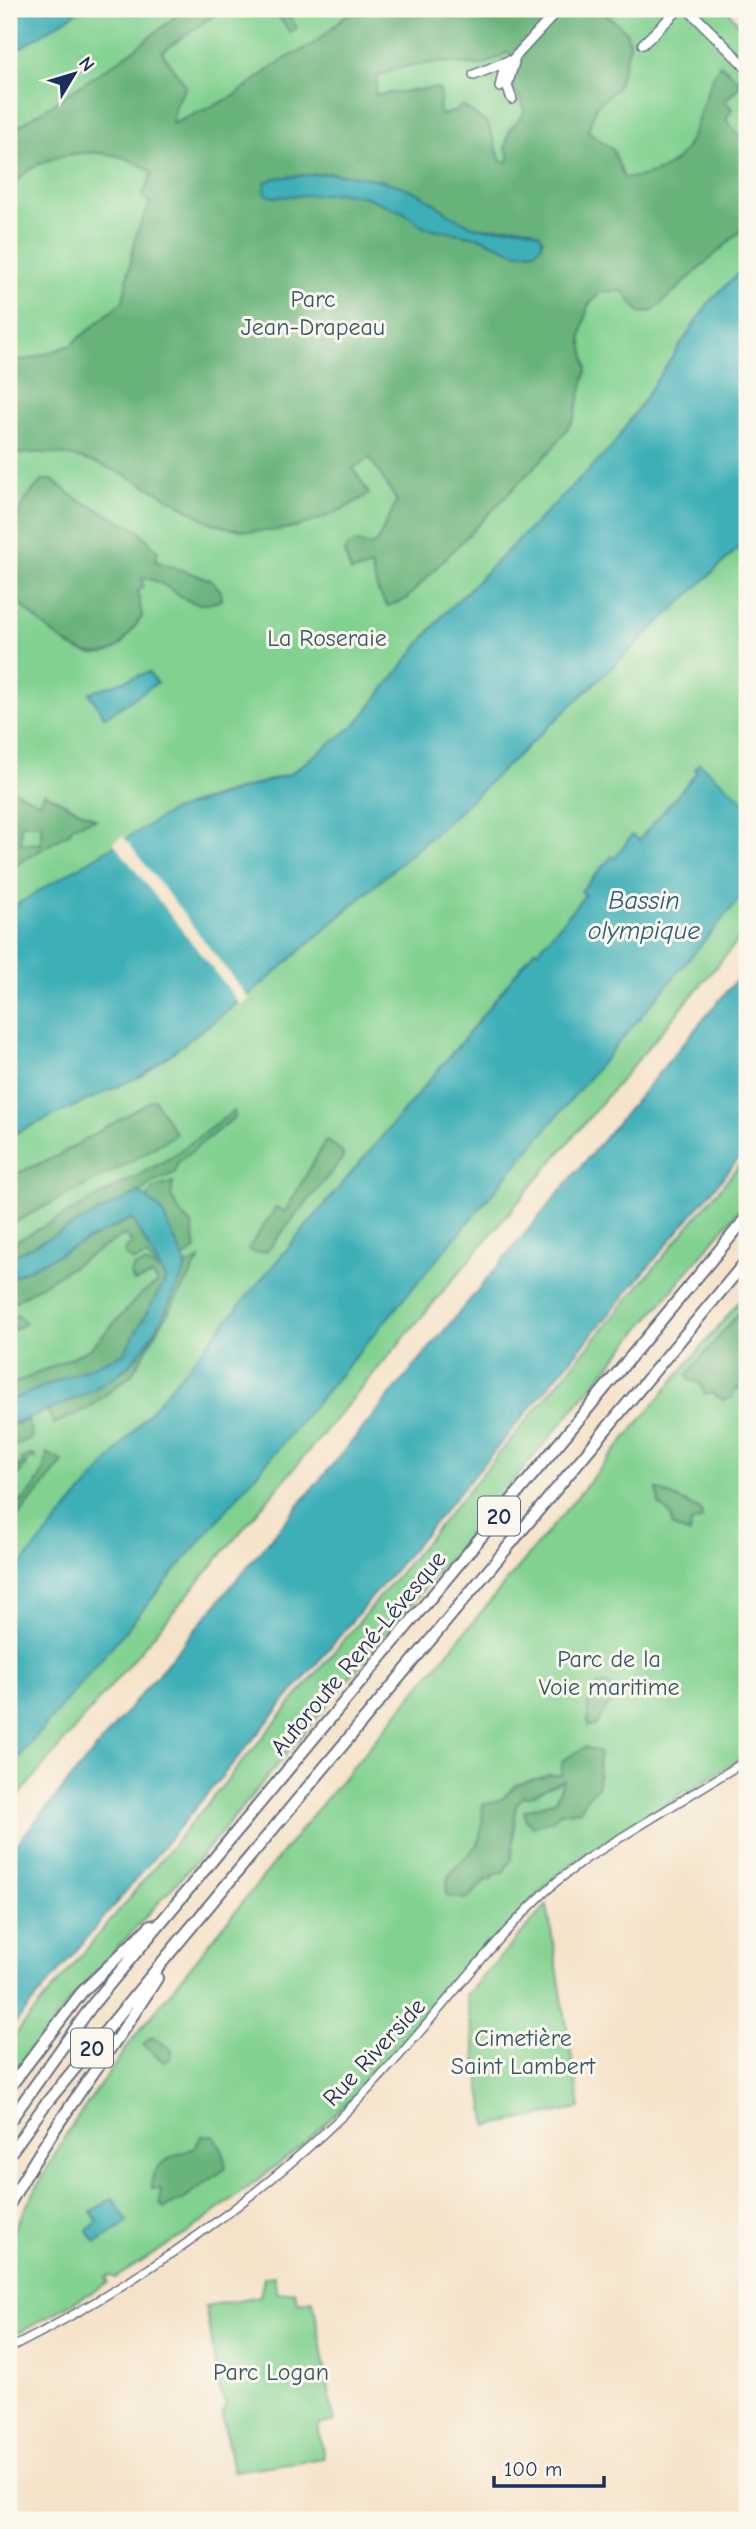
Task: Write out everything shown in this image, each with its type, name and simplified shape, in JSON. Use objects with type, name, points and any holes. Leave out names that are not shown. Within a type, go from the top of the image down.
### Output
[{"type":"highway","name":"Autoroute René-Lévesque","points":[[9,2122],[72,2031],[747,1217]]},
{"type":"highway","name":"Autoroute René-Lévesque","points":[[9,2155],[48,2101],[178,1943],[747,1260]]},
{"type":"highway","points":[[9,2088],[82,1992],[191,1887]]},
{"type":"highway","points":[[9,2205],[51,2134],[126,2028],[178,1943]]},
{"type":"main road","points":[[643,44],[679,9]]},
{"type":"main road","points":[[688,9],[747,68]]},
{"type":"main road","points":[[500,87],[503,69],[556,13]]},
{"type":"main road","points":[[474,75],[516,57]]},
{"type":"main road","points":[[512,99],[507,86],[516,57]]},
{"type":"street","name":"Rue Riverside","points":[[9,2349],[125,2282],[278,2172],[367,2091],[556,1882],[586,1859],[747,1760]]},
{"type":"green space","name":"Parc Jean-Drapeau","points":[[82,9],[727,9],[747,36],[747,265],[710,301],[612,447],[443,615],[356,724],[290,774],[190,804],[9,909],[9,55]]},
{"type":"green space","points":[[185,9],[222,9],[162,52],[186,86],[176,104],[172,124],[233,97],[281,61],[315,43],[353,9],[546,9],[558,19],[568,9],[600,9],[626,31],[630,45],[617,88],[596,106],[588,131],[613,150],[624,178],[650,174],[669,166],[682,154],[690,139],[720,64],[742,83],[725,101],[732,109],[726,120],[747,146],[747,225],[653,311],[640,313],[623,291],[600,292],[588,306],[581,337],[587,368],[574,419],[552,449],[405,600],[387,606],[378,591],[371,566],[351,572],[344,552],[348,546],[357,542],[370,546],[377,542],[397,501],[370,458],[353,468],[369,494],[317,520],[280,530],[260,531],[241,530],[211,522],[140,483],[76,457],[54,453],[9,456],[9,361],[30,359],[71,345],[123,301],[136,235],[150,203],[142,197],[152,173],[125,158],[110,154],[78,153],[48,160],[34,167],[9,189],[9,133],[131,52]],"holes":[[[509,52],[513,60],[511,80],[524,107],[523,115],[510,129],[505,148],[510,157],[507,162],[501,161],[488,124],[462,105],[456,111],[442,115],[439,111],[441,92],[436,88],[375,95],[379,75],[402,67],[440,62],[483,65]],[[331,173],[371,179],[419,194],[451,215],[477,227],[522,227],[537,233],[543,240],[535,251],[517,253],[481,238],[423,227],[405,213],[366,197],[343,193],[273,197],[276,178]]]},
{"type":"green space","points":[[273,9],[285,9],[297,28],[290,32]]},
{"type":"green space","points":[[43,480],[52,480],[77,499],[138,530],[158,551],[155,561],[211,580],[221,591],[221,600],[208,604],[197,603],[187,600],[162,584],[142,578],[143,587],[138,591],[142,617],[118,647],[104,654],[89,653],[74,648],[59,638],[9,593],[11,546],[17,518],[23,505]]},
{"type":"green space","points":[[747,540],[747,930],[9,1807],[9,1136],[143,1075],[260,986],[444,825]]},
{"type":"green space","points":[[9,788],[40,803],[44,793],[96,819],[73,826],[69,833],[9,869]],"holes":[[[21,824],[41,824],[41,844],[21,843]]]},
{"type":"green space","points":[[154,1099],[176,1134],[127,1164],[9,1225],[9,1177],[57,1156]]},
{"type":"green space","points":[[234,1111],[235,1117],[178,1162],[175,1173],[152,1182],[144,1190],[9,1258],[9,1245],[170,1158]]},
{"type":"green space","points":[[326,1140],[342,1151],[343,1158],[267,1251],[256,1253],[248,1249],[276,1207],[285,1212]]},
{"type":"green space","points":[[747,1156],[747,1200],[209,1847],[71,1999],[9,2082],[9,2042]]},
{"type":"green space","points":[[173,1182],[171,1196],[181,1214],[192,1225],[196,1250],[182,1258],[161,1210],[149,1202],[148,1197],[154,1188]]},
{"type":"green space","points":[[132,1218],[166,1279],[125,1353],[9,1401],[9,1386],[90,1349],[142,1293],[158,1283],[153,1275],[134,1282],[130,1274],[134,1267],[146,1263],[159,1271],[147,1256],[134,1261],[127,1257],[124,1252],[132,1242],[124,1235],[9,1305],[9,1279]]},
{"type":"green space","points":[[200,1259],[132,1374],[89,1408],[54,1424],[47,1409],[107,1381],[134,1360],[160,1321],[187,1266]]},
{"type":"green space","name":"Parc de la Voie maritime","points":[[747,1292],[747,1754],[688,1792],[686,1789],[673,1802],[583,1856],[553,1878],[465,1971],[364,2087],[301,2147],[189,2232],[115,2278],[110,2275],[106,2278],[108,2283],[19,2333],[12,2331],[9,2326],[10,2236],[68,2131],[134,2037],[312,1816]]},
{"type":"green space","points":[[747,1303],[741,1316],[747,1318],[747,1345],[739,1345],[738,1352],[747,1358],[747,1378],[742,1378],[742,1387],[735,1389],[732,1398],[723,1400],[713,1394],[705,1394],[699,1382],[690,1380],[687,1375]]},
{"type":"green space","points":[[18,1315],[26,1323],[9,1333],[9,1318]]},
{"type":"green space","points":[[28,1420],[32,1438],[9,1448],[9,1427]]},
{"type":"green space","points":[[47,1453],[63,1462],[9,1528],[9,1512],[35,1487],[43,1471]]},
{"type":"green space","points":[[33,1454],[36,1459],[31,1458],[9,1486],[9,1470],[23,1463],[21,1459]]},
{"type":"green space","points":[[657,1489],[701,1510],[702,1519],[691,1523],[690,1534],[673,1527],[671,1515],[659,1504]]},
{"type":"green space","points":[[605,1683],[616,1690],[619,1698],[607,1707],[595,1726],[588,1726],[588,1704],[597,1686]]},
{"type":"green space","points":[[585,1747],[599,1752],[598,1786],[580,1810],[560,1813],[552,1820],[533,1827],[526,1820],[524,1811],[555,1801],[564,1780],[528,1797],[523,1796],[516,1806],[512,1858],[503,1873],[495,1874],[491,1880],[487,1879],[467,1899],[447,1896],[448,1878],[473,1850],[479,1839],[483,1805],[502,1799],[516,1785],[549,1775],[562,1775],[562,1761]]},
{"type":"green space","name":"Cimetière Saint Lambert","points":[[547,1905],[580,2108],[487,2126],[466,1995]]},
{"type":"green space","points":[[152,2036],[172,2050],[171,2058],[164,2062],[143,2045]]},
{"type":"green space","points":[[214,2135],[222,2150],[226,2168],[182,2200],[164,2208],[160,2204],[161,2189],[152,2189],[154,2172],[164,2161],[195,2148],[201,2136]]},
{"type":"green space","name":"Parc Logan","points":[[274,2276],[277,2293],[295,2291],[297,2303],[313,2300],[334,2421],[318,2425],[324,2458],[233,2471],[222,2413],[226,2404],[220,2392],[205,2306],[260,2296],[264,2278]]},
{"type":"water","points":[[9,9],[82,9],[9,55]]},
{"type":"water","points":[[331,173],[371,178],[401,186],[420,194],[459,220],[477,227],[525,228],[541,235],[542,245],[535,251],[517,253],[481,238],[423,227],[405,213],[366,197],[343,193],[273,197],[265,193],[265,182],[276,178]]},
{"type":"water","points":[[747,265],[747,540],[444,825],[260,986],[143,1075],[9,1136],[9,909],[170,812],[290,774],[356,724],[443,615],[612,447],[710,301]]},
{"type":"water","points":[[149,672],[157,683],[105,717],[89,693]]},
{"type":"water","name":"Bassin olympique","points":[[699,763],[747,803],[747,890],[9,1769],[9,1579],[459,1045],[535,949],[538,951],[585,895],[581,891],[612,856],[615,858],[632,835],[639,840],[697,772],[695,769]]},
{"type":"water","points":[[747,967],[747,1149],[9,2031],[9,1853]]},
{"type":"water","points":[[139,1192],[161,1210],[187,1266],[160,1321],[135,1359],[113,1378],[70,1401],[9,1425],[9,1401],[124,1353],[166,1279],[132,1218],[9,1279],[9,1258]]},
{"type":"water","points":[[113,2198],[128,2222],[96,2243],[87,2230],[98,2222],[91,2212]]},
{"type":"pier","points":[[123,836],[249,999],[241,1005],[113,842]]},
{"type":"park label","name":"La Roseraie","points":[[327,638]]}]
